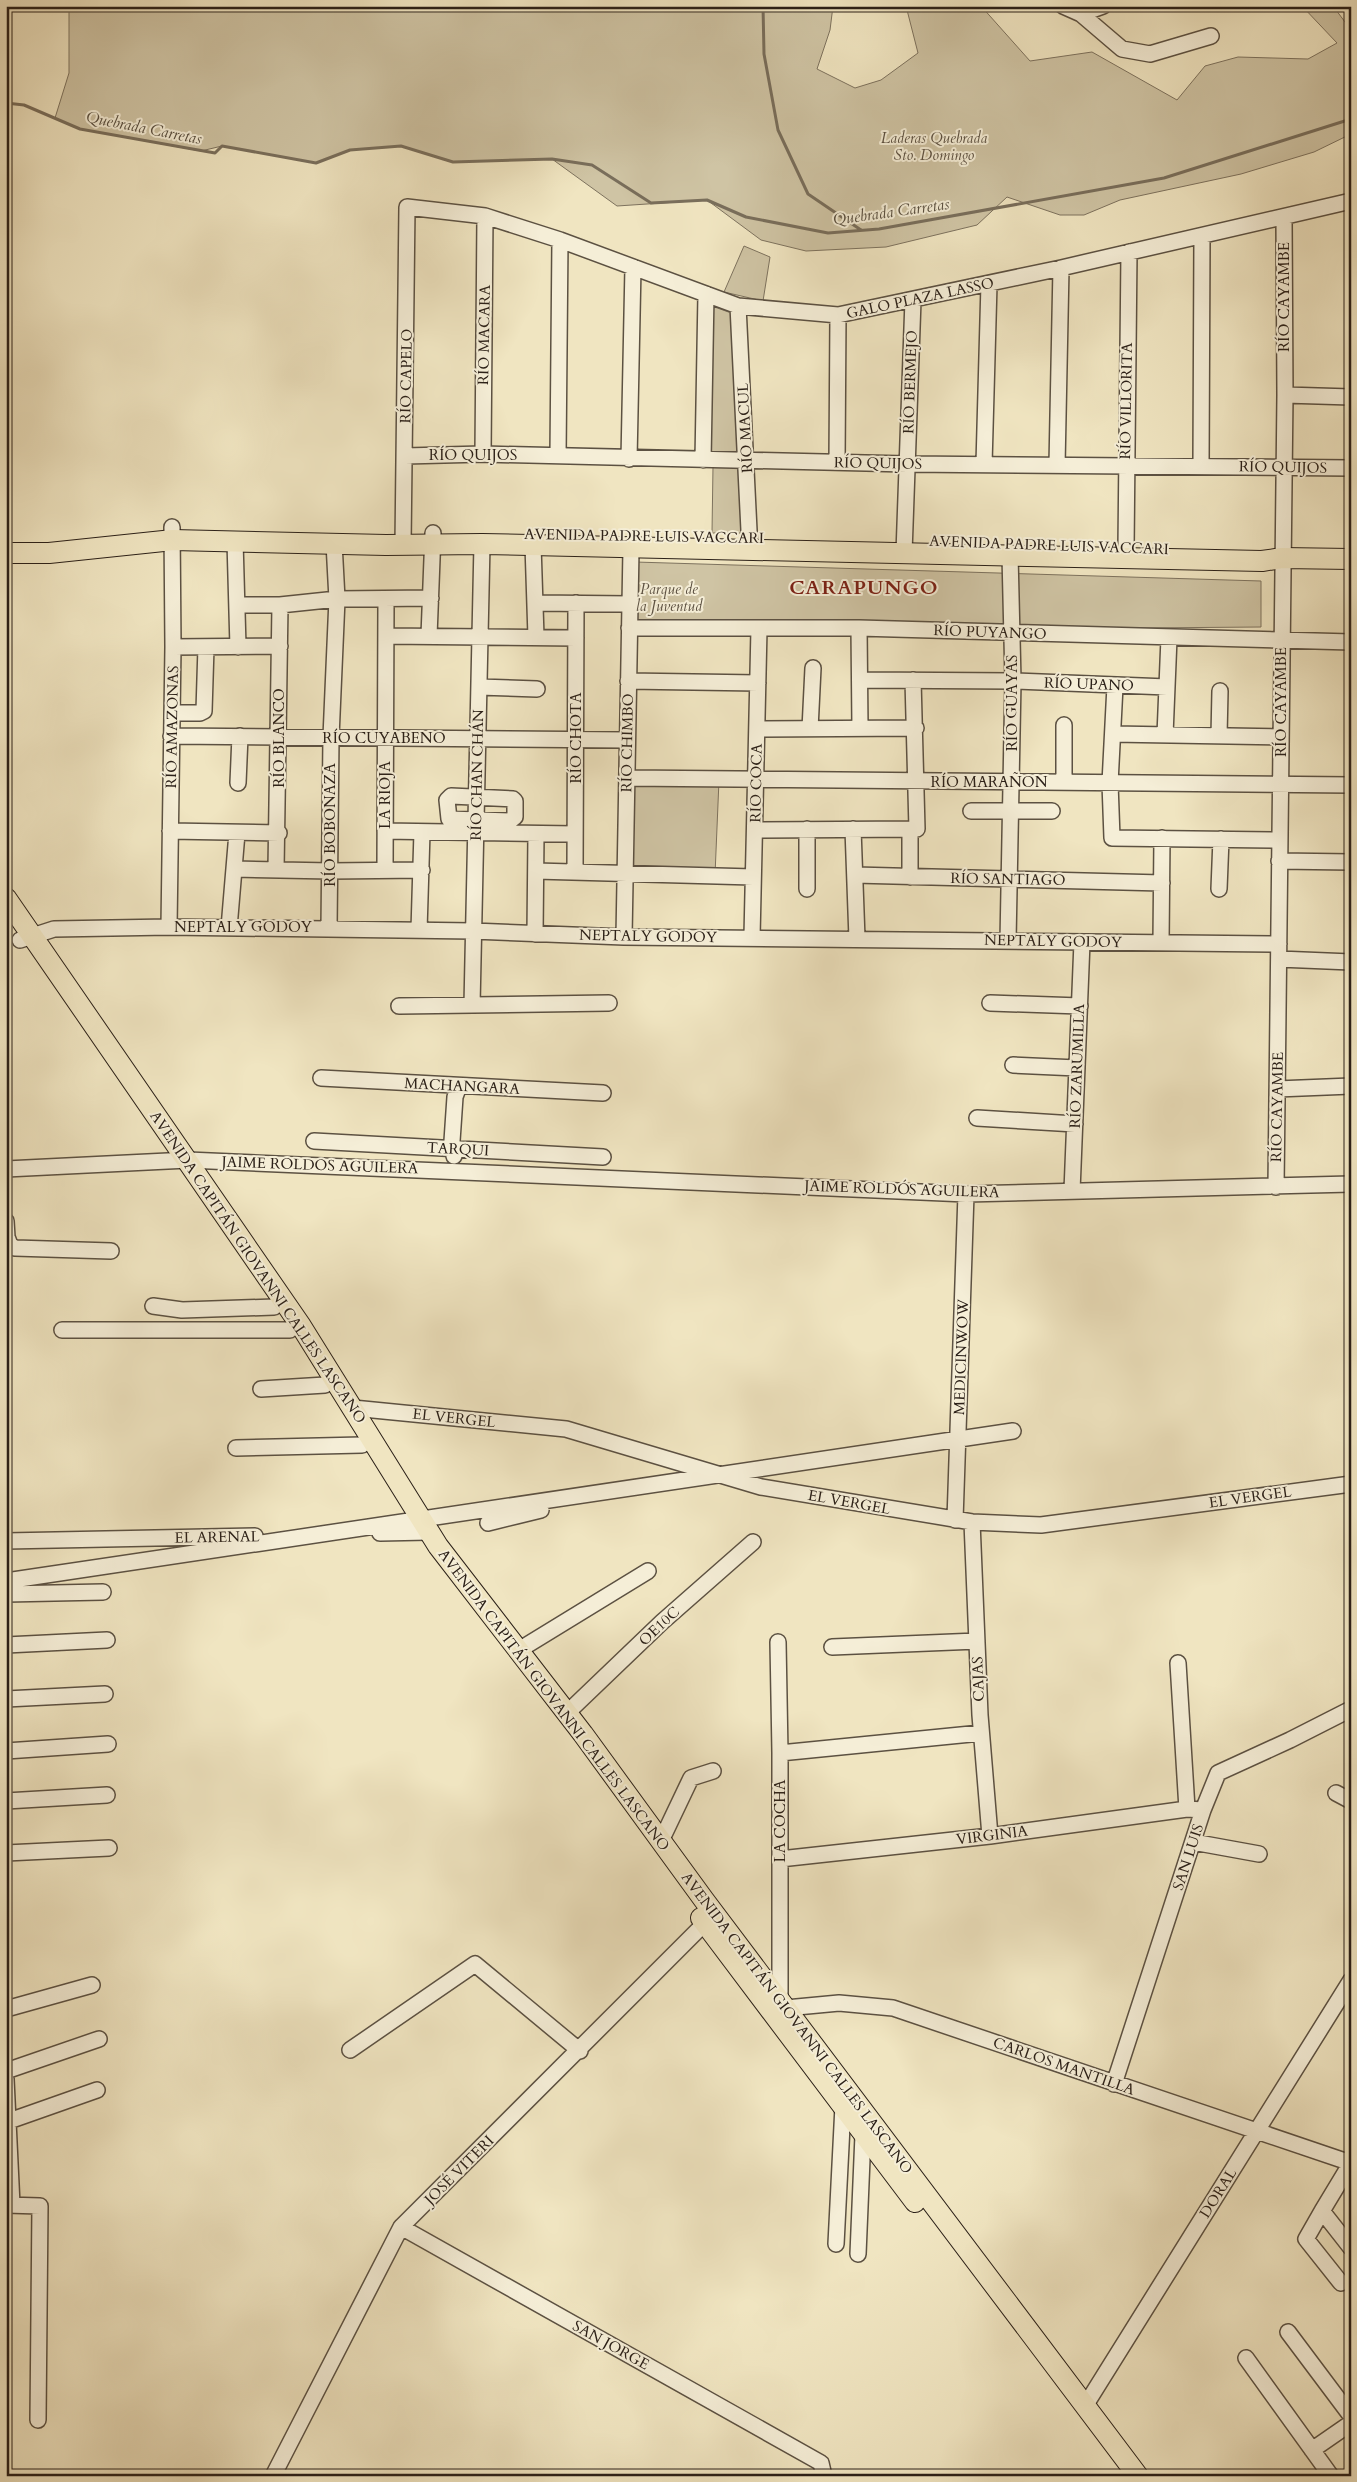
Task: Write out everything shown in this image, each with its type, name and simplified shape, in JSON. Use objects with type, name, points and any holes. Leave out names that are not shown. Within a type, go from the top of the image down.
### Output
[{"type":"main road","name":"AVENIDA PADRE LUIS VACCARI","points":[[6,553],[49,554],[172,534],[235,541],[334,543],[403,539]]},
{"type":"main road","name":"AVENIDA PADRE LUIS VACCARI","points":[[6,541],[50,541],[172,534],[1126,549],[1264,552],[1282,558]]},
{"type":"main road","name":"AVENIDA PADRE LUIS VACCARI","points":[[432,539],[482,544],[631,549],[750,544]]},
{"type":"main road","name":"AVENIDA PADRE LUIS VACCARI","points":[[905,546],[1010,555],[1262,561],[1282,558],[1351,559]]},
{"type":"main road","name":"AVENIDA CAPITÁN GIOVANNI CALLES LASCANO","points":[[6,898],[26,938],[353,1408],[421,1532],[519,1650],[567,1713],[661,1841],[709,1918]]},
{"type":"main road","name":"AVENIDA CAPITÁN GIOVANNI CALLES LASCANO","points":[[6,921],[26,938]]},
{"type":"main road","name":"AVENIDA CAPITÁN GIOVANNI CALLES LASCANO","points":[[182,1160],[362,1445],[421,1532],[559,1720],[709,1918],[1138,2476]]},
{"type":"main road","name":"AVENIDA CAPITÁN GIOVANNI CALLES LASCANO","points":[[780,2008],[862,2135],[1125,2476]]},
{"type":"street","points":[[1064,6],[1080,14],[1122,49],[1150,54],[1211,36]]},
{"type":"street","points":[[1080,14],[1103,6]]},
{"type":"street","name":"GALO PLAZA LASSO","points":[[407,207],[485,216],[560,240],[738,306],[838,315],[1061,268],[1351,201]]},
{"type":"street","name":"RÍO CAPELO","points":[[403,539],[407,207]]},
{"type":"street","name":"RÍO MACARA","points":[[483,454],[485,216]]},
{"type":"street","name":"RÍO CAYAMBE","points":[[1276,1187],[1285,395],[1284,218]]},
{"type":"street","points":[[1201,466],[1202,236]]},
{"type":"street","points":[[558,456],[560,240]]},
{"type":"street","name":"RÍO VILLORITA","points":[[1126,549],[1125,466],[1129,252]]},
{"type":"street","points":[[630,459],[633,267]]},
{"type":"street","points":[[1057,465],[1061,268]]},
{"type":"street","points":[[984,464],[989,284]]},
{"type":"street","points":[[703,460],[706,294]]},
{"type":"street","name":"RÍO BERMEJO","points":[[905,546],[913,300]]},
{"type":"street","name":"RÍO MACUL","points":[[738,306],[750,544]]},
{"type":"street","points":[[837,462],[838,315]]},
{"type":"street","points":[[1285,395],[1351,397]]},
{"type":"street","name":"RÍO QUIJOS","points":[[405,456],[483,454],[630,459],[907,464],[1351,468]]},
{"type":"street","name":"RÍO AMAZONAS","points":[[168,927],[173,647],[172,534]]},
{"type":"street","points":[[429,636],[432,539]]},
{"type":"street","points":[[235,541],[238,647]]},
{"type":"street","name":"RÍO BOBONAZA","points":[[330,928],[331,737],[337,599],[334,543]]},
{"type":"street","name":"RÍO CHAN CHÁN","points":[[472,1005],[482,544]]},
{"type":"street","points":[[533,546],[536,637]]},
{"type":"street","name":"RÍO CHIMBO","points":[[624,937],[631,549]]},
{"type":"street","name":"RÍO GUAYAS","points":[[1008,941],[1013,681],[1010,555]]},
{"type":"street","points":[[238,605],[280,605],[337,599],[386,600],[431,598]]},
{"type":"street","name":"LA RIOJA","points":[[385,870],[386,600]]},
{"type":"street","points":[[536,603],[630,604]]},
{"type":"street","name":"RÍO CHOTA","points":[[575,872],[576,603]]},
{"type":"street","name":"RÍO BLANCO","points":[[276,870],[280,605]]},
{"type":"street","name":"RÍO PUYANGO","points":[[629,628],[859,628],[1281,642],[1351,642]]},
{"type":"street","name":"RÍO COCA","points":[[752,937],[759,628]]},
{"type":"street","points":[[859,628],[860,728]]},
{"type":"street","points":[[386,636],[576,638]]},
{"type":"street","points":[[1165,735],[1169,638]]},
{"type":"street","points":[[173,647],[280,646]]},
{"type":"street","points":[[172,713],[200,713],[204,710],[206,647]]},
{"type":"street","points":[[810,729],[813,668]]},
{"type":"street","name":"RÍO UPANO","points":[[861,680],[1013,681],[1167,687]]},
{"type":"street","points":[[910,877],[916,782],[916,728],[913,680]]},
{"type":"street","points":[[628,681],[758,683]]},
{"type":"street","points":[[1115,686],[1110,783],[1112,838],[1280,840]]},
{"type":"street","points":[[478,687],[537,689]]},
{"type":"street","points":[[1219,736],[1220,690]]},
{"type":"street","points":[[1064,725],[1064,782]]},
{"type":"street","points":[[757,729],[916,728]]},
{"type":"street","points":[[1113,734],[1280,737]]},
{"type":"street","name":"RÍO CUYABENO","points":[[171,736],[628,740]]},
{"type":"street","points":[[238,783],[240,736]]},
{"type":"street","name":"RÍO MARAÑON","points":[[627,778],[1351,785]]},
{"type":"street","points":[[385,831],[422,832],[476,826],[513,820],[515,801],[508,798],[451,796],[447,800],[447,815],[449,819],[476,826],[536,834],[576,834]]},
{"type":"street","points":[[972,811],[1052,811]]},
{"type":"street","points":[[807,829],[807,889]]},
{"type":"street","points":[[853,829],[857,939]]},
{"type":"street","points":[[754,830],[913,829]]},
{"type":"street","points":[[170,831],[278,833]]},
{"type":"street","points":[[419,930],[422,832]]},
{"type":"street","points":[[230,928],[236,833]]},
{"type":"street","points":[[535,934],[536,834]]},
{"type":"street","points":[[1161,942],[1162,838]]},
{"type":"street","points":[[1219,889],[1221,839]]},
{"type":"street","points":[[1279,861],[1351,862]]},
{"type":"street","points":[[234,869],[422,870]]},
{"type":"street","points":[[536,871],[625,875],[753,877]]},
{"type":"street","name":"RÍO SANTIAGO","points":[[855,875],[1162,882]]},
{"type":"street","name":"NEPTALY GODOY","points":[[26,938],[54,929],[168,927],[474,931],[624,937],[1279,944]]},
{"type":"street","name":"RÍO ZARUMILLA","points":[[1072,1191],[1082,942]]},
{"type":"street","points":[[1279,960],[1351,962]]},
{"type":"street","points":[[990,1003],[1080,1006]]},
{"type":"street","points":[[399,1006],[609,1004]]},
{"type":"street","points":[[1013,1065],[1077,1068]]},
{"type":"street","name":"MACHANGARA","points":[[320,1078],[602,1093]]},
{"type":"street","points":[[453,1170],[455,1148],[452,1141],[455,1097],[459,1086]]},
{"type":"street","points":[[1277,1089],[1351,1086]]},
{"type":"street","points":[[977,1118],[1075,1124]]},
{"type":"street","name":"TARQUI","points":[[314,1141],[603,1157]]},
{"type":"street","name":"JAIME ROLDOS AGUILERA","points":[[6,1169],[182,1160],[453,1170]]},
{"type":"street","name":"JAIME ROLDÓS AGUILERA","points":[[453,1170],[966,1194],[1351,1184]]},
{"type":"street","name":"MEDICINWOW","points":[[955,1520],[966,1194]]},
{"type":"street","points":[[6,1221],[7,1238],[10,1245],[16,1248],[111,1251]]},
{"type":"street","points":[[153,1306],[182,1310],[274,1307]]},
{"type":"street","points":[[62,1330],[290,1330]]},
{"type":"street","points":[[261,1389],[325,1385]]},
{"type":"street","name":"EL VERGEL","points":[[353,1408],[566,1429],[761,1487],[972,1522],[1041,1525],[1351,1484]]},
{"type":"street","points":[[6,1581],[1013,1431]]},
{"type":"street","points":[[236,1448],[362,1445]]},
{"type":"street","points":[[488,1523],[700,1469]]},
{"type":"street","name":"CAJAS","points":[[972,1522],[981,1733],[990,1836]]},
{"type":"street","name":"EL ARENAL","points":[[6,1541],[421,1532]]},
{"type":"street","name":"OE10C","points":[[567,1713],[662,1622],[753,1542]]},
{"type":"street","points":[[519,1650],[648,1571]]},
{"type":"street","points":[[6,1594],[103,1592]]},
{"type":"street","points":[[6,1644],[107,1640]]},
{"type":"street","points":[[832,1647],[977,1641]]},
{"type":"street","name":"LA COCHA","points":[[778,1642],[780,2008]]},
{"type":"street","points":[[1178,1663],[1187,1809]]},
{"type":"street","points":[[6,1699],[105,1694]]},
{"type":"street","name":"SAN LUIS","points":[[1114,2084],[1203,1810],[1218,1773],[1290,1740],[1351,1708]]},
{"type":"street","points":[[780,1753],[981,1733]]},
{"type":"street","points":[[6,1751],[108,1744]]},
{"type":"street","points":[[661,1841],[691,1778],[713,1771]]},
{"type":"street","points":[[1336,1793],[1351,1801]]},
{"type":"street","points":[[6,1801],[107,1795]]},
{"type":"street","name":"VIRGINIA","points":[[780,1859],[990,1836],[1187,1809],[1203,1810]]},
{"type":"street","points":[[1193,1842],[1259,1854]]},
{"type":"street","points":[[6,1853],[108,1848]]},
{"type":"street","name":"JOSÉ VITERI","points":[[273,2476],[401,2228],[580,2051],[709,1918]]},
{"type":"street","points":[[350,2050],[475,1964],[580,2051]]},
{"type":"street","name":"DORAL","points":[[1085,2406],[1351,1980]]},
{"type":"street","points":[[6,2009],[92,1985]]},
{"type":"street","name":"CARLOS MANTILLA","points":[[780,2008],[840,2003],[892,2008],[1351,2163]]},
{"type":"street","points":[[6,2071],[99,2039]]},
{"type":"street","points":[[6,2079],[9,2121],[9,2205],[40,2206],[38,2420]]},
{"type":"street","points":[[9,2121],[98,2090]]},
{"type":"street","points":[[836,2244],[843,2106]]},
{"type":"street","points":[[858,2254],[862,2135]]},
{"type":"street","points":[[1341,2283],[1306,2239],[1351,2163]]},
{"type":"street","points":[[1322,2210],[1351,2248]]},
{"type":"street","name":"SAN JORGE","points":[[401,2228],[822,2470]]},
{"type":"street","points":[[1288,2332],[1351,2416]]},
{"type":"street","points":[[1246,2358],[1331,2476]]},
{"type":"street","points":[[1315,2453],[1351,2423]]},
{"type":"street","points":[[1315,2453],[1351,2434]]},
{"type":"green space","name":"Laderas Quebrada Sto. Domingo","points":[[69,6],[833,6],[830,30],[817,69],[855,88],[881,80],[918,53],[906,6],[981,6],[1030,61],[1092,52],[1177,100],[1205,66],[1238,57],[1308,59],[1337,43],[1302,6],[1333,6],[1351,30],[1351,134],[1314,152],[1241,174],[1120,200],[1084,215],[1060,215],[1007,197],[977,225],[886,247],[806,251],[761,240],[707,200],[617,206],[552,159],[453,162],[401,146],[350,150],[316,163],[222,146],[201,151],[80,129],[55,118],[69,73]]},
{"type":"green space","points":[[744,246],[770,257],[763,301],[724,292]]},
{"type":"green space","points":[[709,305],[734,314],[742,455],[707,454]]},
{"type":"green space","points":[[743,465],[745,533],[712,533],[713,466]]},
{"type":"green space","name":"Parque de la Juventud","points":[[635,562],[1261,581],[1261,627],[634,632]]},
{"type":"green space","points":[[719,780],[715,875],[628,874],[628,782]]},
{"type":"waterway","points":[[763,6],[764,54],[778,130],[808,194],[861,230]]},
{"type":"waterway","name":"Quebrada Carretas","points":[[6,103],[24,105],[80,129],[215,153],[222,146],[316,163],[350,150],[401,146],[453,162],[552,159],[592,165],[651,203],[707,200],[746,217],[828,233],[879,229],[1164,178],[1351,119]]},
{"type":"district","name":"CARAPUNGO","points":[[864,587]]}]
